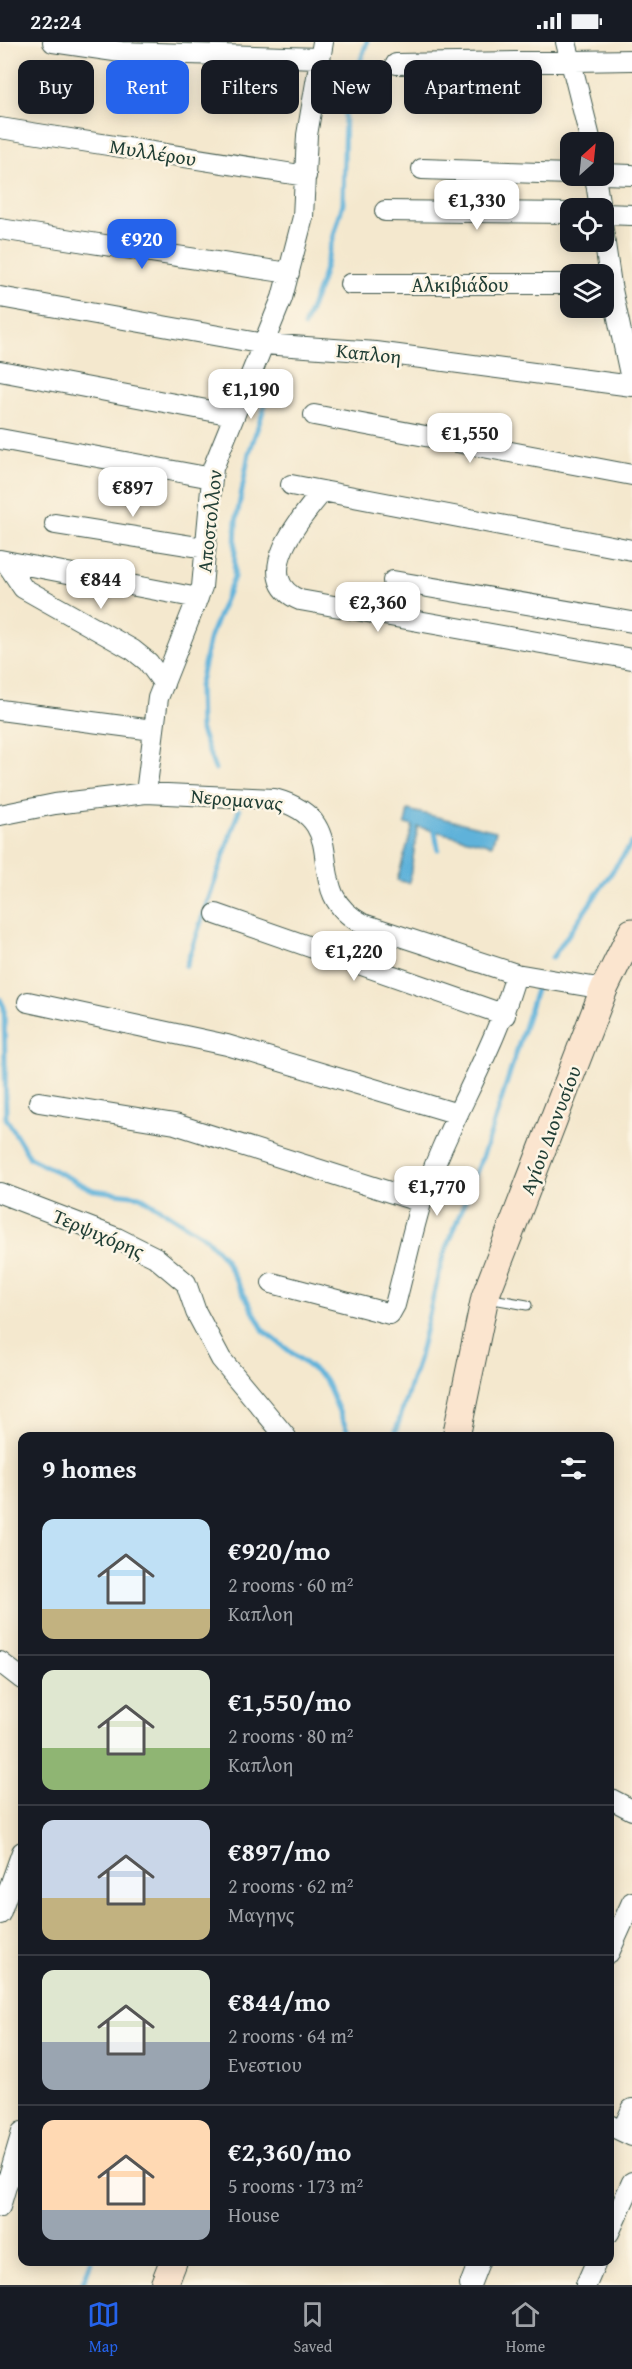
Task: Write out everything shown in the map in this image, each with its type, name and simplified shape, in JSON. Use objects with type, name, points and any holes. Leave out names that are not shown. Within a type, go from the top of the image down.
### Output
[{"type":"street","points":[[53,42],[105,46],[321,50]]},
{"type":"street","name":"Αποστολλον","points":[[146,792],[158,698],[202,587],[213,468],[232,415],[264,344],[289,273],[303,217],[307,135],[321,50]]},
{"type":"street","points":[[568,51],[590,132]]},
{"type":"street","points":[[396,64],[568,51],[632,60]]},
{"type":"street","name":"Μυλλέρου","points":[[0,128],[306,176]]},
{"type":"street","points":[[422,169],[560,174]]},
{"type":"street","points":[[614,174],[632,175]]},
{"type":"street","points":[[385,210],[560,213]]},
{"type":"street","points":[[614,214],[632,215]]},
{"type":"street","points":[[0,230],[289,273]]},
{"type":"street","name":"Αλκιβιάδου","points":[[350,284],[560,284]]},
{"type":"street","name":"Καπλοη","points":[[0,297],[264,344],[376,352],[632,385]]},
{"type":"street","points":[[614,313],[632,385]]},
{"type":"street","points":[[0,371],[232,415]]},
{"type":"street","points":[[314,415],[632,475]]},
{"type":"street","points":[[0,439],[212,477]]},
{"type":"street","points":[[291,485],[632,550]]},
{"type":"street","points":[[323,491],[300,518],[282,551],[279,570],[281,585],[289,595],[300,600],[632,659]]},
{"type":"street","points":[[55,524],[205,548]]},
{"type":"street","points":[[2,561],[198,598]]},
{"type":"street","points":[[2,561],[23,588],[133,650],[148,662],[164,684]]},
{"type":"street","points":[[393,580],[632,622]]},
{"type":"street","points":[[0,710],[153,730]]},
{"type":"street","name":"Νερομανας","points":[[0,815],[55,804],[146,792],[274,799],[291,803],[306,811],[316,822],[323,836],[331,892],[339,906],[349,916],[363,924],[516,974],[604,989]]},
{"type":"street","points":[[216,914],[505,1015]]},
{"type":"street","name":"Αγίου Διονυσίου","points":[[457,1432],[485,1297],[604,989],[632,932]]},
{"type":"street","points":[[273,1283],[390,1314],[396,1305],[421,1202],[458,1114],[505,1015],[516,974]]},
{"type":"street","points":[[28,1002],[227,1045],[458,1114]]},
{"type":"street","points":[[39,1102],[175,1124],[421,1202]]},
{"type":"street","name":"Τερψιχόρης","points":[[0,1193],[117,1238],[155,1257],[186,1283],[196,1312],[221,1359],[282,1432]]},
{"type":"street","points":[[0,1662],[18,1676]]},
{"type":"street","points":[[614,1801],[632,1810]]},
{"type":"street","points":[[0,1914],[18,1863]]},
{"type":"street","points":[[614,1942],[632,1902]]},
{"type":"street","points":[[621,2130],[632,2109]]},
{"type":"street","points":[[0,2207],[18,2146]]},
{"type":"street","points":[[614,2222],[632,2182]]},
{"type":"street","points":[[164,2285],[171,2266]]},
{"type":"street","points":[[470,2285],[477,2266]]},
{"type":"street","points":[[586,2285],[594,2266]]},
{"type":"lane","points":[[485,1297],[527,1305]]},
{"type":"water","points":[[408,810],[496,831],[492,845],[418,827],[409,883],[397,880],[413,826],[405,824]]},
{"type":"waterway","points":[[304,326],[321,282],[343,203],[345,106],[367,42]]},
{"type":"waterway","points":[[215,769],[200,728],[199,687],[210,637],[234,577],[236,522],[249,453],[274,379]]},
{"type":"waterway","points":[[186,966],[239,810]]},
{"type":"waterway","points":[[434,825],[438,849]]},
{"type":"waterway","points":[[552,958],[632,843]]},
{"type":"waterway","points":[[396,1432],[419,1357],[442,1260],[488,1142],[536,990]]},
{"type":"waterway","points":[[0,999],[4,1007],[6,1118],[30,1158],[93,1190],[140,1196],[206,1238],[224,1258],[264,1331],[325,1379],[348,1432]]},
{"type":"waterway","points":[[82,2285],[89,2266]]}]
